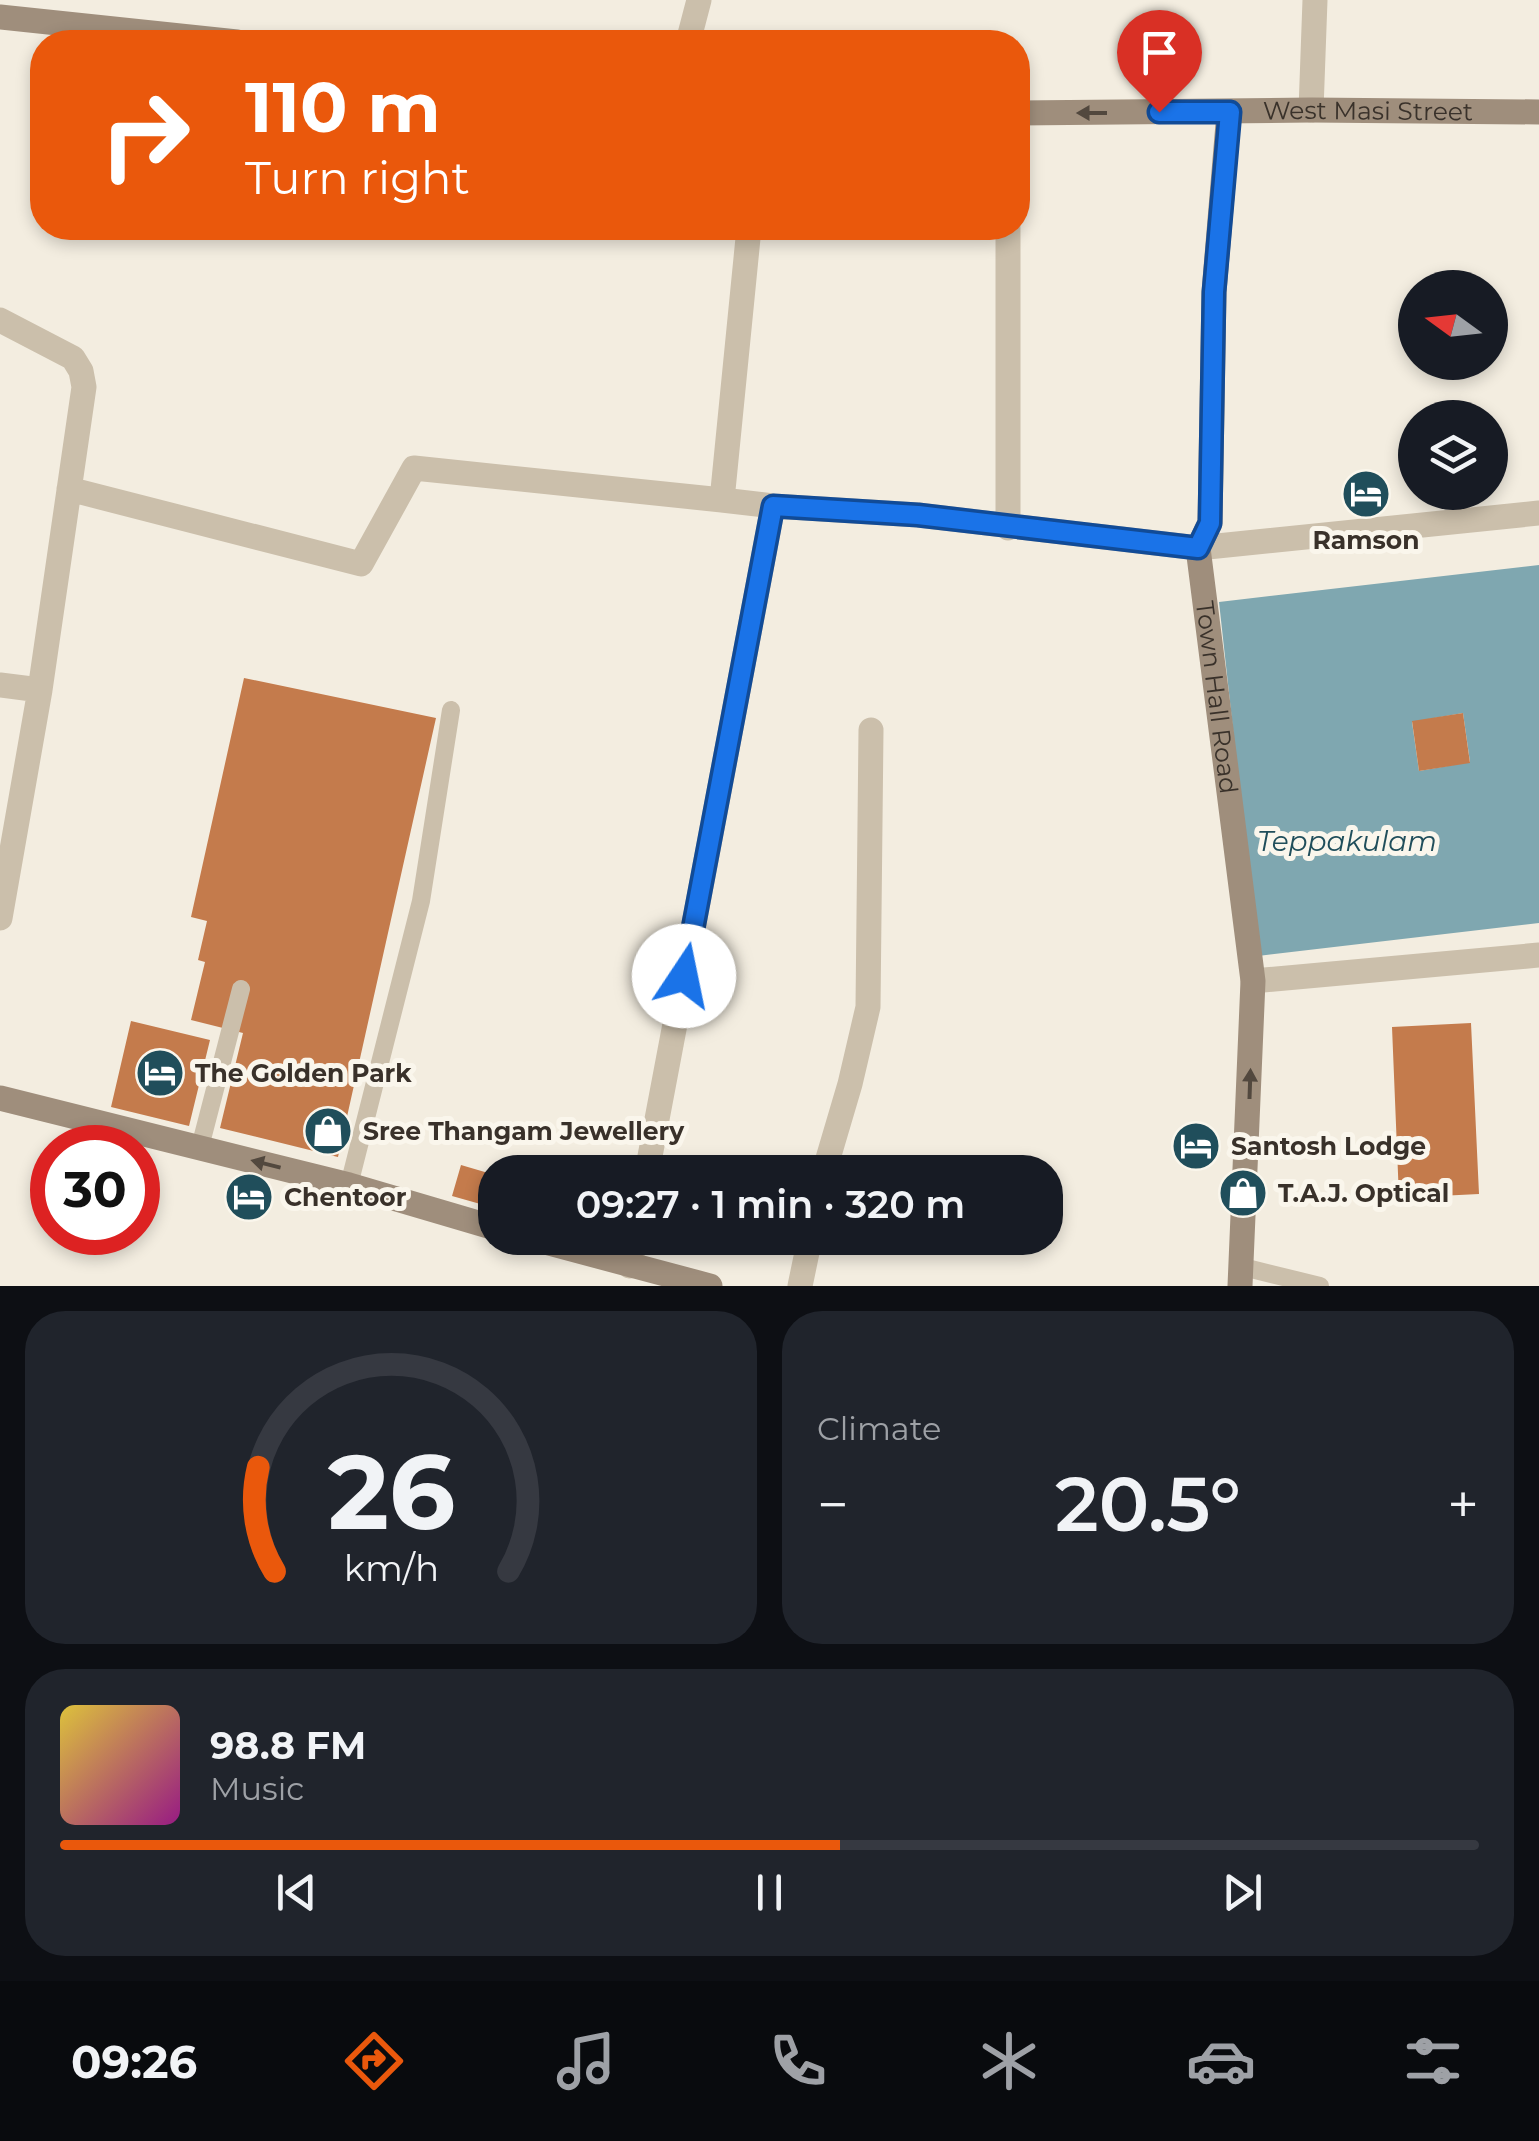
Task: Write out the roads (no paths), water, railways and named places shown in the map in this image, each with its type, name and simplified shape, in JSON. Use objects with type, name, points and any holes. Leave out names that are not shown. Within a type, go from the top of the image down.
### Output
[{"type":"street","points":[[691,30],[699,0]]},
{"type":"street","points":[[1311,110],[1314,0]]},
{"type":"street","points":[[0,16],[127,30]]},
{"type":"street","name":"Town Hall Road","points":[[1230,112],[1214,292],[1210,523],[1198,548],[1253,980],[1242,1276]]},
{"type":"street","name":"West Masi Street","points":[[1030,113],[1539,112]]},
{"type":"street","points":[[722,500],[748,240]]},
{"type":"street","points":[[1008,240],[1008,528]]},
{"type":"street","points":[[0,320],[73,358],[82,371],[84,388],[40,690],[0,918]]},
{"type":"street","points":[[69,490],[361,564],[414,468],[773,506],[918,515],[1198,548],[1539,513]]},
{"type":"street","points":[[651,1155],[773,506]]},
{"type":"street","points":[[0,685],[40,690]]},
{"type":"street","points":[[829,1155],[868,1006],[871,730]]},
{"type":"street","points":[[1253,980],[1539,955]]},
{"type":"street","points":[[0,1098],[350,1185],[478,1223]]},
{"type":"street","points":[[591,1255],[710,1286]]},
{"type":"street","points":[[630,1266],[632,1255]]},
{"type":"street","points":[[800,1286],[806,1255]]},
{"type":"lane","points":[[350,1185],[420,900],[452,710]]},
{"type":"lane","points":[[200,1146],[240,989]]},
{"type":"lane","points":[[1242,1276],[1320,1286]]},
{"type":"water","name":"Teppakulam","points":[[1539,565],[1539,923],[1258,956],[1219,602]],"holes":[[[1463,713],[1470,762],[1419,771],[1412,722]]]},
{"type":"place","name":"Ramson","points":[[1366,494]]},
{"type":"place","name":"The Golden Park","points":[[160,1073]]},
{"type":"place","name":"Sree Thangam Jewellery","points":[[328,1131]]},
{"type":"place","name":"Santosh Lodge","points":[[1196,1146]]},
{"type":"place","name":"T.A.J. Optical","points":[[1243,1193]]},
{"type":"place","name":"Chentoor","points":[[249,1197]]}]
